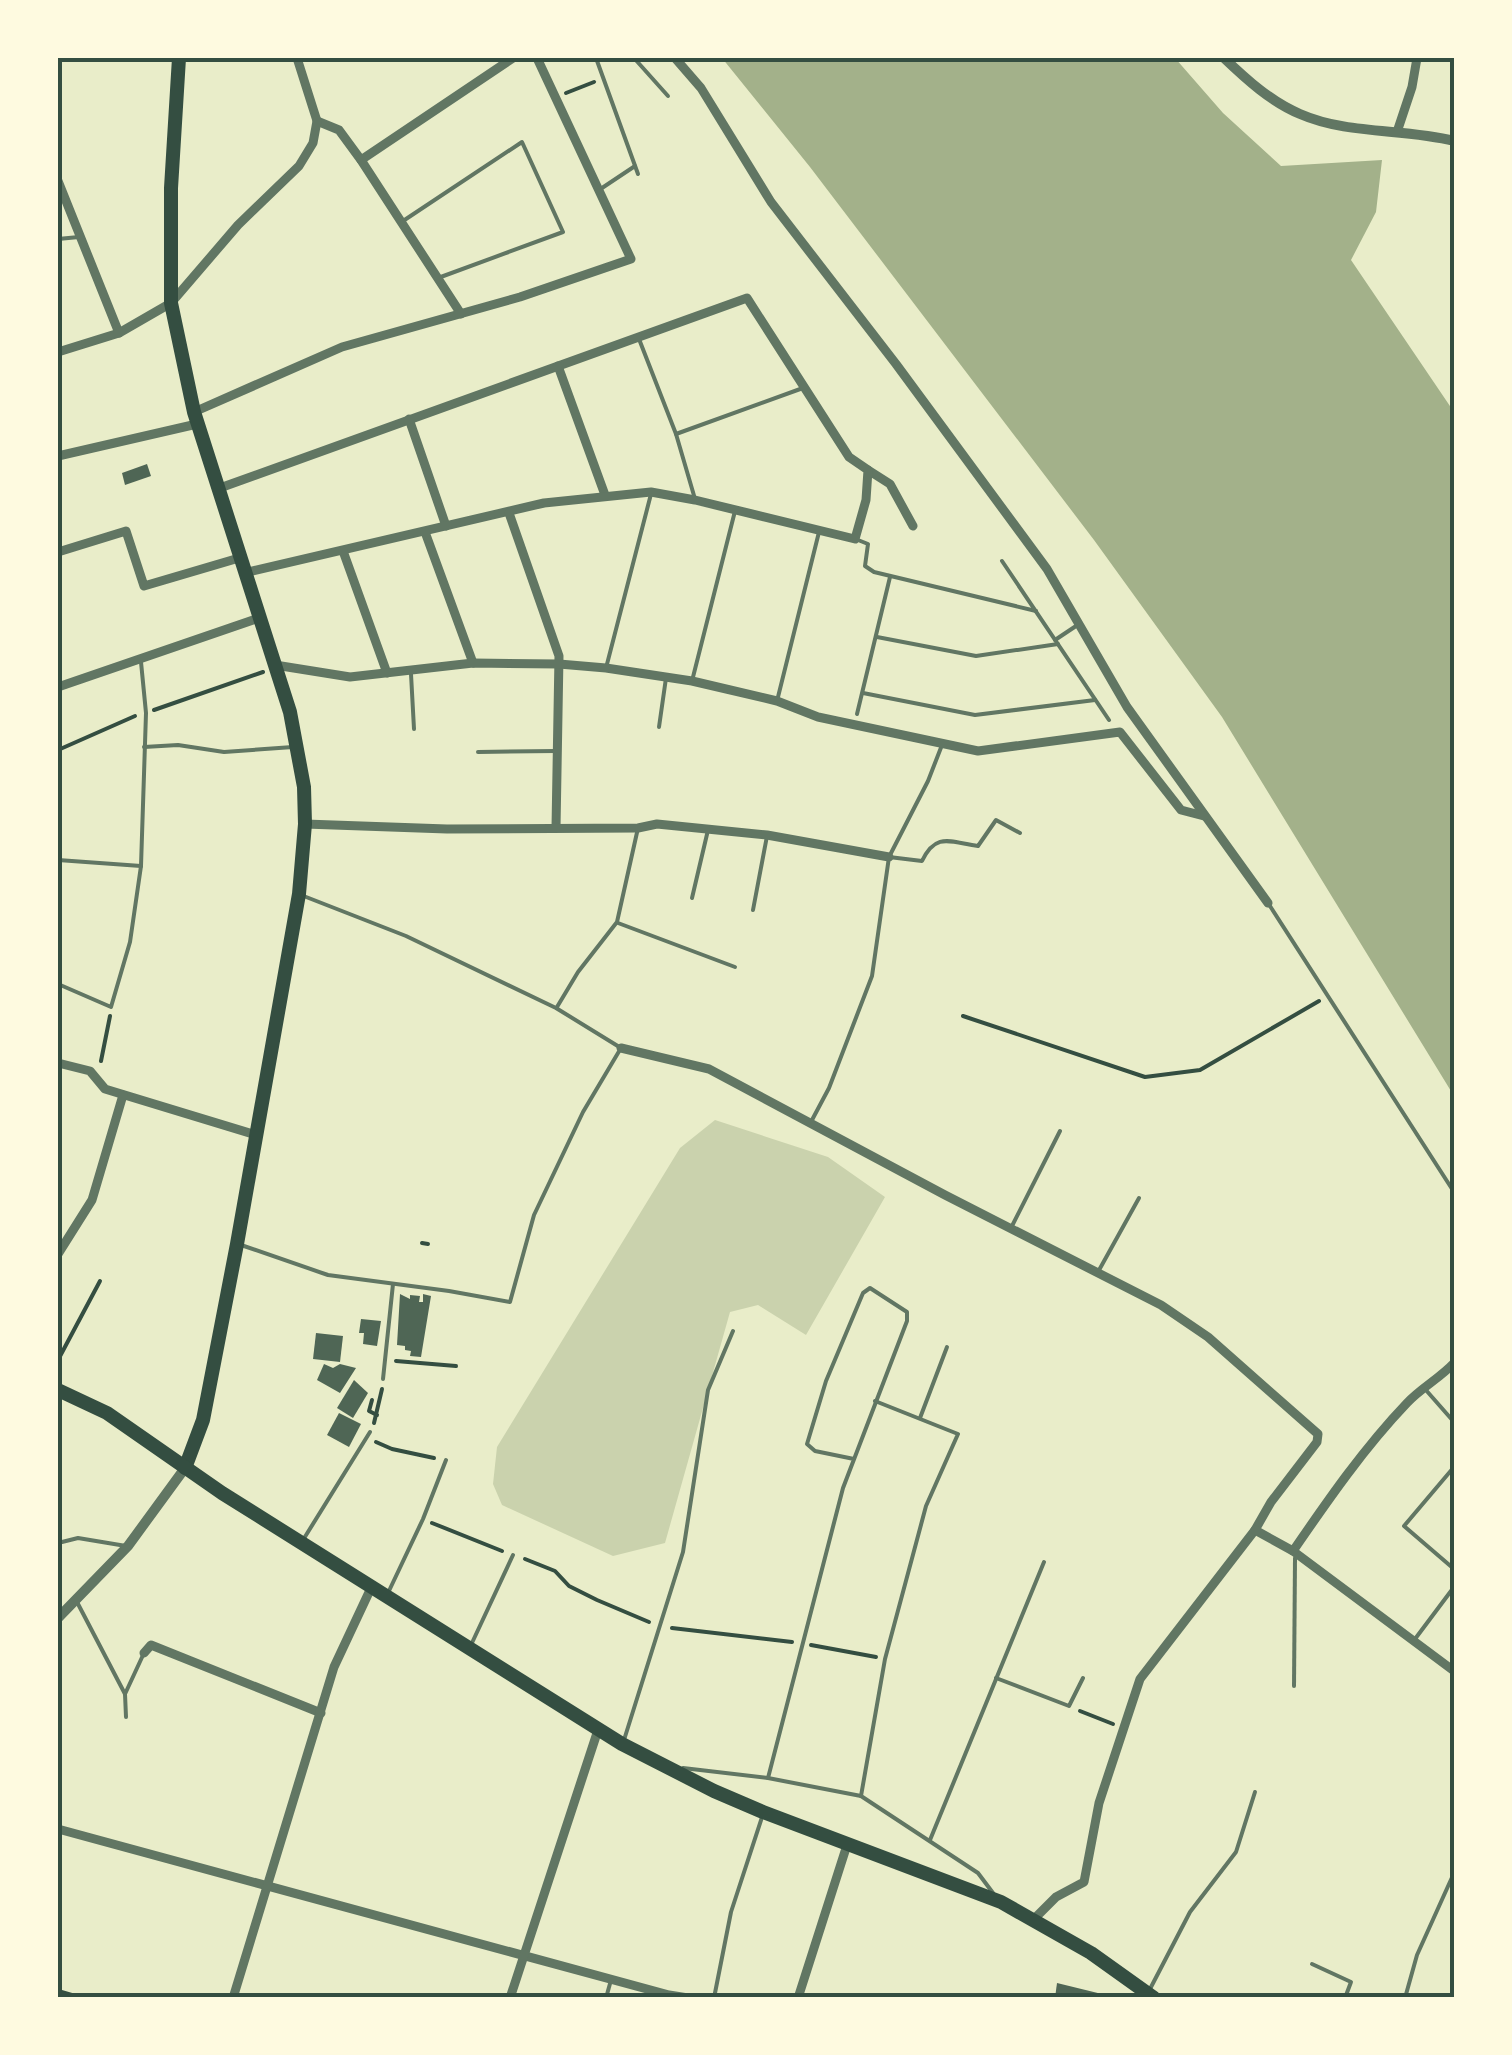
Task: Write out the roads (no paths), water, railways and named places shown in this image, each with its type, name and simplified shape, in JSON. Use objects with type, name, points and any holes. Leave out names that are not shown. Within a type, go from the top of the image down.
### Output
[{"type":"main road","points":[[179,58],[171,188],[171,303],[196,418],[298,746],[305,824],[299,894],[236,1244],[203,1420],[185,1468]]},
{"type":"main road","points":[[58,1390],[108,1414],[301,1544],[622,1744],[764,1812],[1034,1918],[1151,1995]]},
{"type":"street","points":[[58,352],[120,334],[171,303],[238,225],[300,166],[313,142],[317,120],[297,58]]},
{"type":"street","points":[[361,160],[513,58]]},
{"type":"street","points":[[58,456],[196,418],[342,347],[461,314],[631,259],[537,58]]},
{"type":"street","points":[[675,58],[702,88],[770,202],[974,468],[1047,570],[1127,708],[1268,903]]},
{"type":"street","points":[[1224,58],[1278,103],[1299,114],[1347,126],[1454,142]]},
{"type":"street","points":[[1397,132],[1417,58]]},
{"type":"street","points":[[317,120],[339,130],[461,314]]},
{"type":"street","points":[[58,181],[120,334]]},
{"type":"street","points":[[217,488],[748,298],[849,456],[890,484],[913,526]]},
{"type":"street","points":[[558,366],[605,495]]},
{"type":"street","points":[[409,419],[446,526]]},
{"type":"street","points":[[58,552],[126,531],[144,586],[242,566],[342,552],[544,503],[651,492],[855,540],[866,500],[868,470]]},
{"type":"street","points":[[509,513],[558,664],[556,828]]},
{"type":"street","points":[[425,532],[473,664]]},
{"type":"street","points":[[342,552],[387,674]]},
{"type":"street","points":[[58,687],[259,618]]},
{"type":"street","points":[[276,666],[350,677],[473,664],[606,668],[692,681],[776,701],[818,717],[978,751],[1120,732],[1181,810],[1204,816]]},
{"type":"street","points":[[305,824],[447,829],[638,828],[658,824],[767,835],[889,857]]},
{"type":"street","points":[[621,1048],[709,1069],[1161,1305],[1208,1337],[1318,1434],[1317,1442],[1271,1502],[1255,1530],[1140,1679],[1099,1802],[1084,1882],[1056,1897],[1034,1918]]},
{"type":"street","points":[[58,1063],[90,1071],[105,1089],[123,1096],[256,1135]]},
{"type":"street","points":[[58,1254],[92,1200],[123,1096]]},
{"type":"street","points":[[1294,1552],[1337,1487],[1410,1400],[1454,1363]]},
{"type":"street","points":[[58,1618],[128,1546],[185,1468]]},
{"type":"street","points":[[1255,1530],[1294,1552],[1454,1670]]},
{"type":"street","points":[[232,1998],[334,1667],[371,1588]]},
{"type":"street","points":[[144,1653],[151,1645],[321,1713]]},
{"type":"street","points":[[510,1998],[598,1730]]},
{"type":"street","points":[[58,1829],[688,1998]]},
{"type":"street","points":[[798,1998],[846,1845]]},
{"type":"lane","points":[[596,58],[638,174]]},
{"type":"lane","points":[[634,58],[668,96]]},
{"type":"lane","points":[[402,222],[522,142],[563,232],[438,278]]},
{"type":"lane","points":[[599,190],[635,166]]},
{"type":"lane","points":[[58,240],[79,237]]},
{"type":"lane","points":[[638,338],[676,434],[695,500]]},
{"type":"lane","points":[[676,434],[804,387]]},
{"type":"lane","points":[[606,668],[651,492]]},
{"type":"lane","points":[[692,681],[734,511]]},
{"type":"lane","points":[[776,701],[819,532]]},
{"type":"lane","points":[[855,540],[868,544],[865,566],[890,576],[1036,611]]},
{"type":"lane","points":[[1002,561],[1109,720]]},
{"type":"lane","points":[[858,714],[890,576]]},
{"type":"lane","points":[[877,637],[976,656],[1057,642],[1079,624]]},
{"type":"lane","points":[[58,984],[110,1006],[130,942],[141,866],[146,713],[141,658]]},
{"type":"lane","points":[[411,670],[414,729]]},
{"type":"lane","points":[[659,726],[666,678]]},
{"type":"lane","points":[[862,693],[976,715],[1095,700]]},
{"type":"lane","points":[[144,746],[178,745],[224,752],[298,746]]},
{"type":"lane","points":[[810,1124],[829,1088],[872,976],[889,857],[942,745]]},
{"type":"lane","points":[[478,752],[556,750]]},
{"type":"lane","points":[[889,857],[922,861],[929,845],[937,840],[978,846],[996,820],[1020,833]]},
{"type":"lane","points":[[556,1008],[617,922],[638,828]]},
{"type":"lane","points":[[692,898],[708,829]]},
{"type":"lane","points":[[753,910],[767,835]]},
{"type":"lane","points":[[58,860],[141,866]]},
{"type":"lane","points":[[236,1244],[328,1275],[510,1302],[534,1215],[583,1112],[621,1048],[556,1008],[406,936],[299,894]]},
{"type":"lane","points":[[1268,903],[1454,1192]]},
{"type":"lane","points":[[617,922],[735,967]]},
{"type":"lane","points":[[1012,1228],[1060,1131]]},
{"type":"lane","points":[[1098,1272],[1139,1198]]},
{"type":"lane","points":[[384,1379],[393,1284]]},
{"type":"lane","points":[[768,1778],[800,1642],[854,1459],[907,1322],[907,1312],[870,1288],[864,1293],[826,1381],[807,1444],[815,1451],[854,1459]]},
{"type":"lane","points":[[622,1744],[683,1552],[708,1390],[733,1331]]},
{"type":"lane","points":[[920,1418],[948,1347]]},
{"type":"lane","points":[[1425,1390],[1454,1422]]},
{"type":"lane","points":[[861,1796],[885,1659],[926,1506],[958,1434],[875,1401]]},
{"type":"lane","points":[[301,1544],[368,1435]]},
{"type":"lane","points":[[386,1598],[446,1460]]},
{"type":"lane","points":[[1454,1467],[1404,1526],[1454,1569]]},
{"type":"lane","points":[[58,1544],[78,1538],[128,1546]]},
{"type":"lane","points":[[1294,1552],[1294,1686]]},
{"type":"lane","points":[[468,1649],[513,1555]]},
{"type":"lane","points":[[930,1840],[1044,1562]]},
{"type":"lane","points":[[1416,1639],[1454,1587]]},
{"type":"lane","points":[[77,1602],[125,1694],[126,1717]]},
{"type":"lane","points":[[125,1694],[144,1653]]},
{"type":"lane","points":[[996,1678],[1069,1706],[1084,1678]]},
{"type":"lane","points":[[668,1768],[768,1778],[861,1796],[978,1873],[1000,1902]]},
{"type":"lane","points":[[1151,1995],[1190,1912],[1236,1852],[1255,1792]]},
{"type":"lane","points":[[714,1998],[731,1912],[764,1812]]},
{"type":"lane","points":[[1405,1998],[1416,1955],[1454,1874]]},
{"type":"lane","points":[[1312,1964],[1351,1982],[1345,1998]]},
{"type":"lane","points":[[606,1998],[611,1980]]}]
